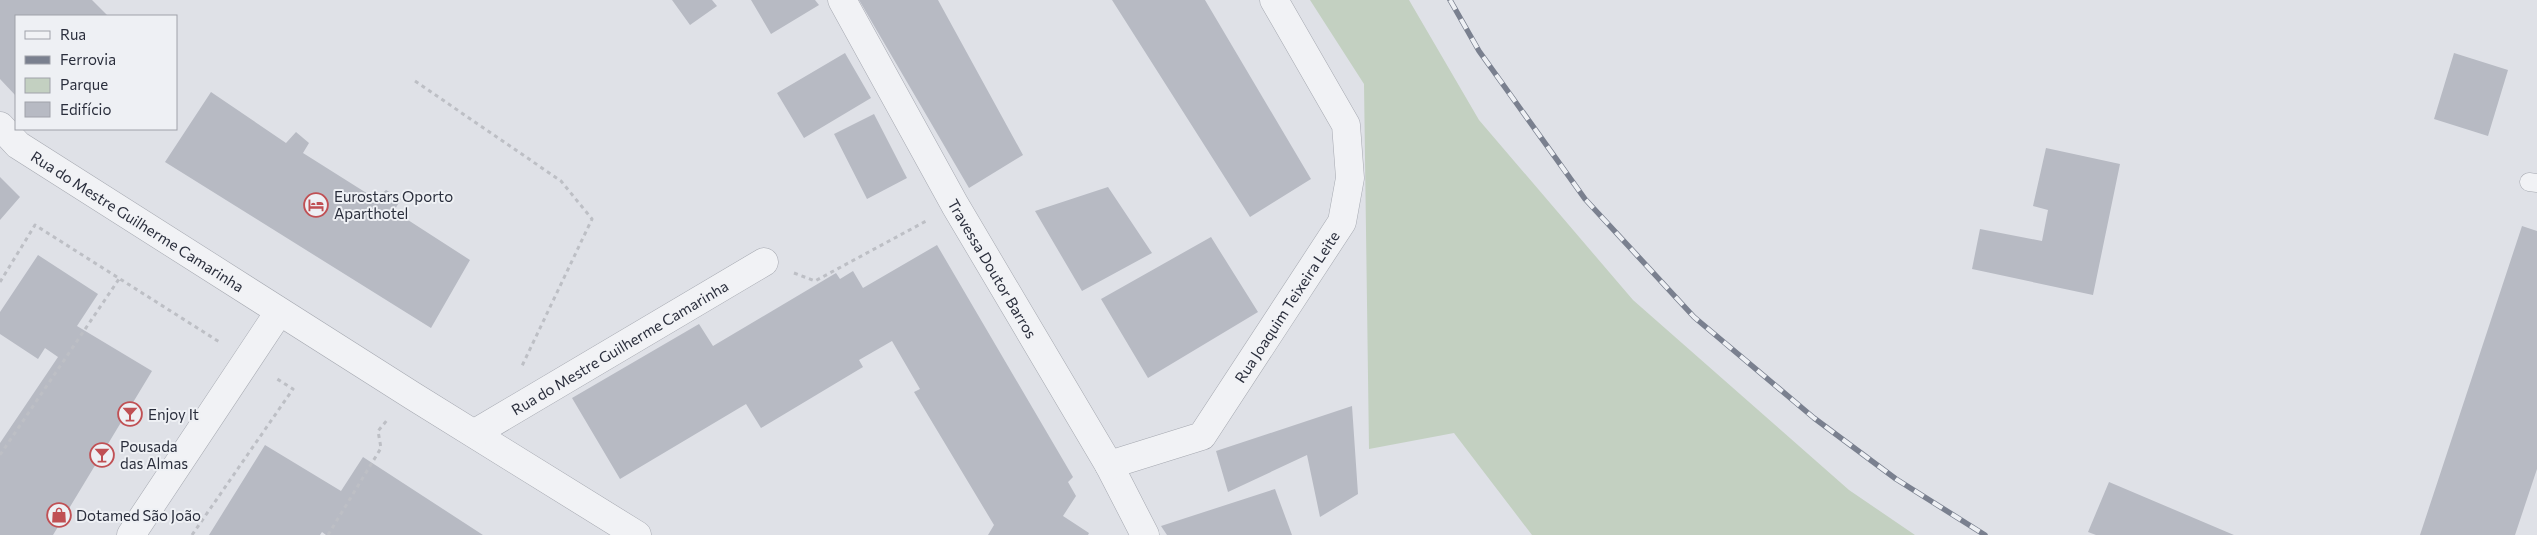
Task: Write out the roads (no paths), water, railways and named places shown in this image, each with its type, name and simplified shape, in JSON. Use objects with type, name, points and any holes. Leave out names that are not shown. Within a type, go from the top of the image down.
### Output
[{"type":"street","name":"Travessa Doutor Barros","points":[[842,0],[954,205],[1109,465],[1145,535]]},
{"type":"street","name":"Rua Joaquim Teixeira Leite","points":[[1109,465],[1202,436],[1342,222],[1350,178],[1346,125],[1274,0]]},
{"type":"street","name":"Rua do Mestre Guilherme Camarinha","points":[[0,126],[18,145],[279,312],[637,535]]},
{"type":"street","name":"Rua do Mestre Guilherme Camarinha","points":[[475,433],[764,262]]},
{"type":"street","points":[[131,535],[279,312]]},
{"type":"railway","points":[[1450,0],[1479,51],[1585,199],[1694,317],[1814,418],[1896,479],[1985,535]]},
{"type":"place","name":"Eurostars Oporto Aparthotel","points":[[316,205]]},
{"type":"place","name":"Enjoy It","points":[[130,414]]},
{"type":"place","name":"Pousada das Almas","points":[[102,455]]},
{"type":"place","name":"Dotamed São João","points":[[59,515]]}]
